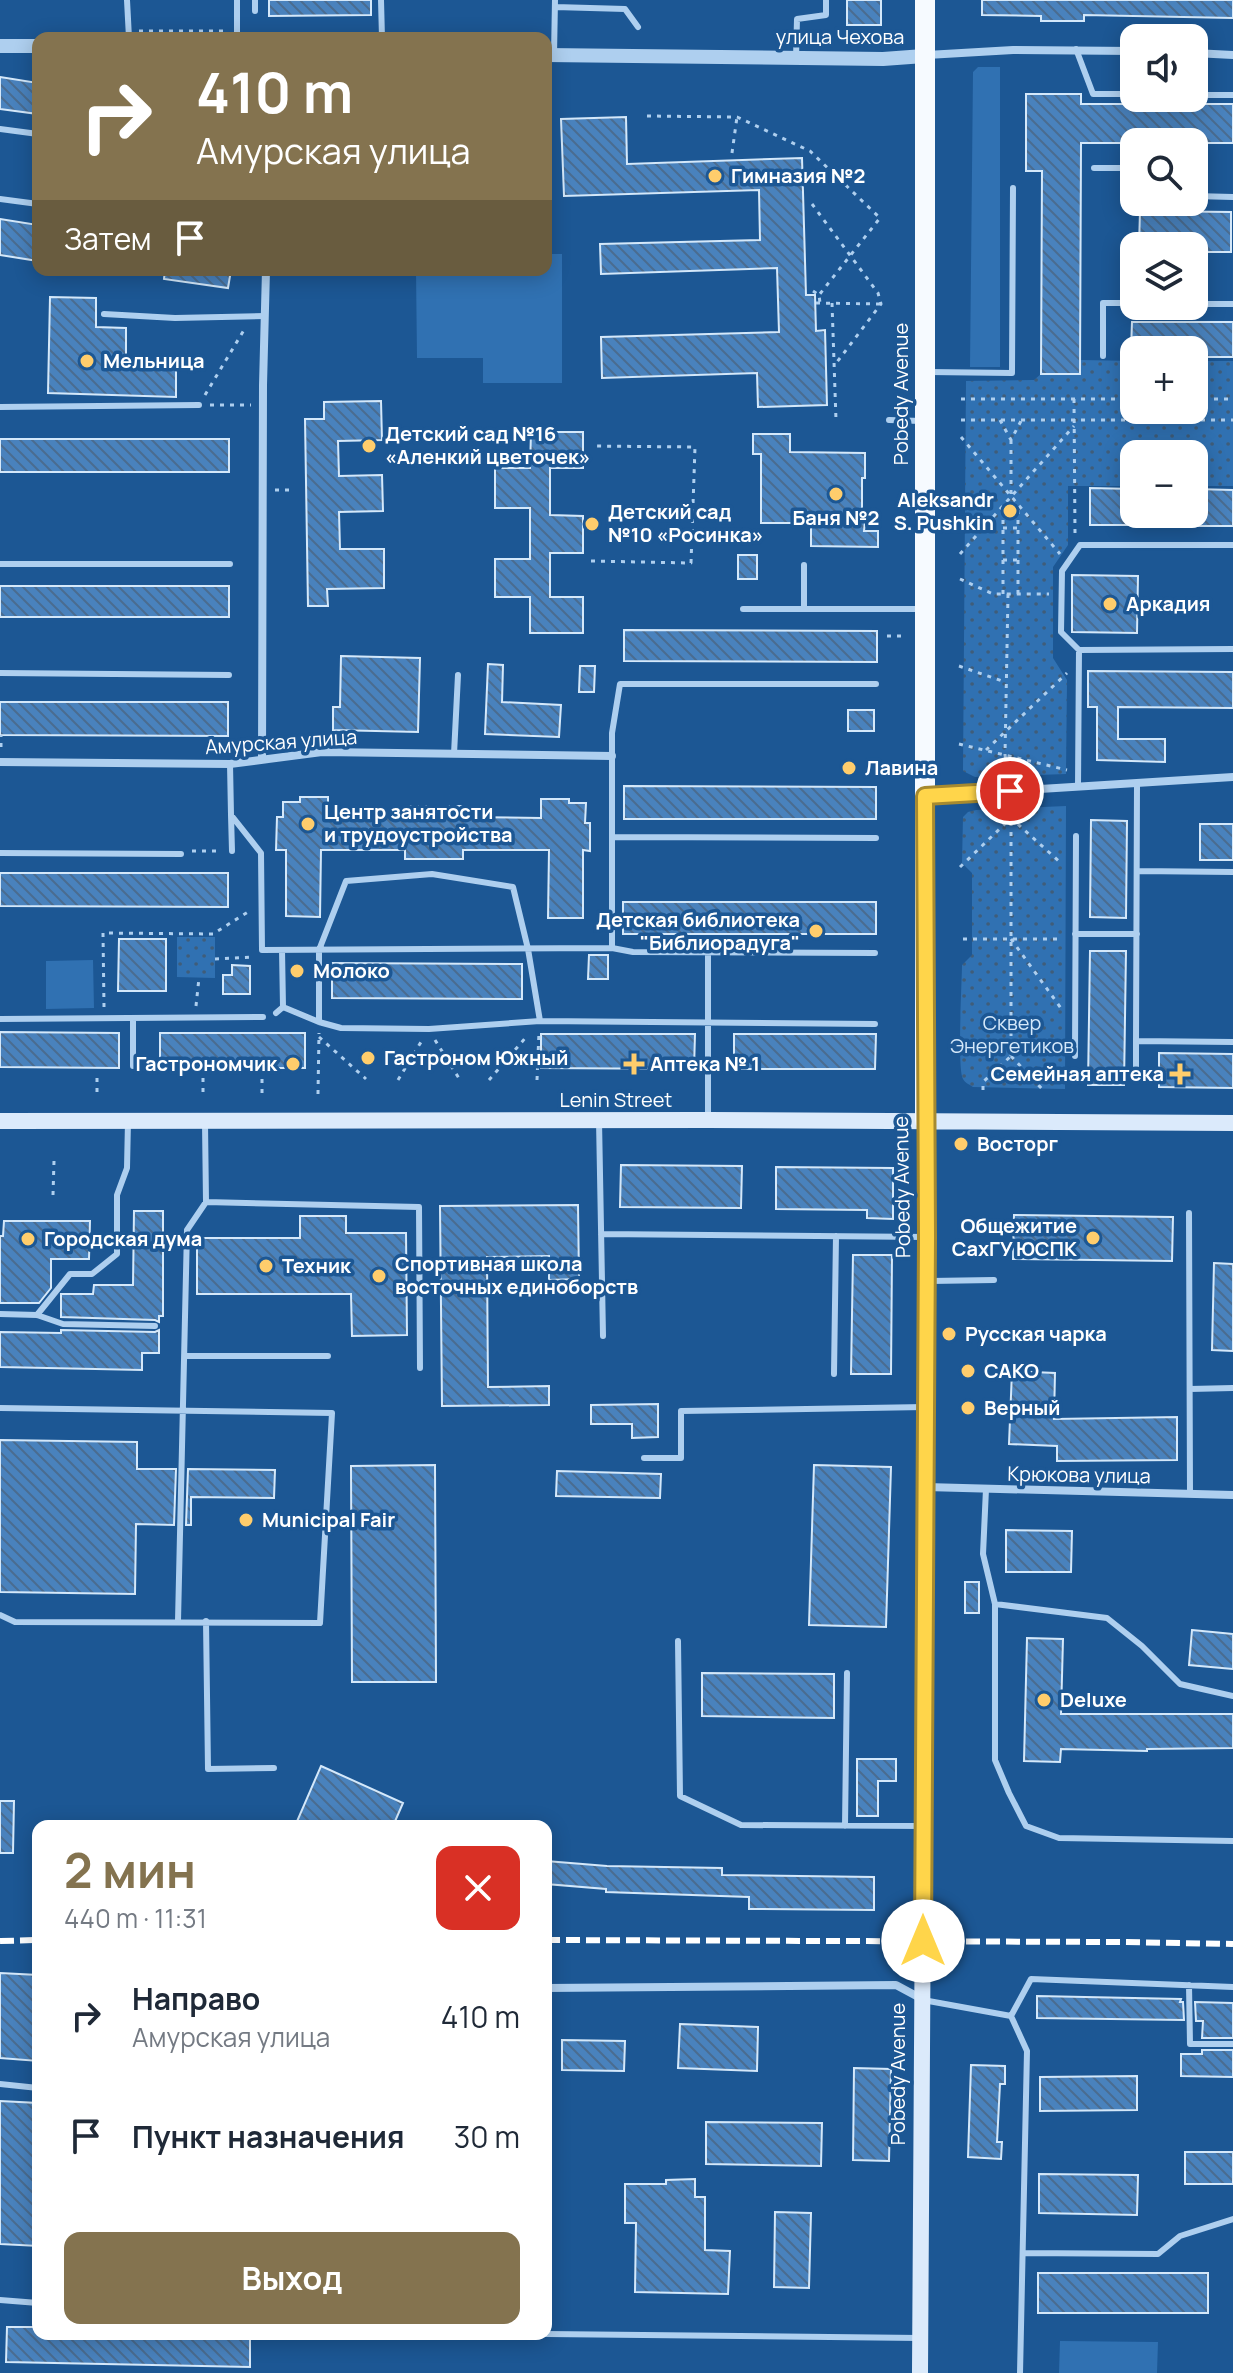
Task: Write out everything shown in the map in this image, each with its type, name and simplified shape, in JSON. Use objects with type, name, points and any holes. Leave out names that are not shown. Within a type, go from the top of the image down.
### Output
[{"type":"main road","name":"Pobedy Avenue","points":[[920,2373],[927,1237],[925,0]]},
{"type":"main road","name":"Lenin Street","points":[[0,1121],[1233,1123]]},
{"type":"street","points":[[0,46],[32,46]]},
{"type":"street","name":"улица Чехова","points":[[552,55],[883,59],[1013,50],[1120,51]]},
{"type":"street","points":[[1208,54],[1233,55]]},
{"type":"street","points":[[262,760],[266,276]]},
{"type":"street","name":"Амурская улица","points":[[0,762],[230,764],[322,752],[612,756]]},
{"type":"street","points":[[925,796],[1233,777]]},
{"type":"street","name":"Крюкова улица","points":[[925,1487],[1233,1495]]},
{"type":"street","points":[[552,1988],[896,1985],[923,2000]]},
{"type":"lane","points":[[127,0],[128,32]]},
{"type":"lane","points":[[237,0],[237,32]]},
{"type":"lane","points":[[255,0],[255,11]]},
{"type":"lane","points":[[381,0],[382,32]]},
{"type":"lane","points":[[796,58],[797,19],[826,15],[826,0]]},
{"type":"lane","points":[[552,35],[555,4],[625,9],[638,27]]},
{"type":"lane","points":[[1076,49],[1093,94],[1120,94]]},
{"type":"lane","points":[[1208,95],[1233,95]]},
{"type":"lane","points":[[0,129],[32,133]]},
{"type":"lane","points":[[1094,168],[1120,168]]},
{"type":"lane","points":[[926,372],[1012,373],[1013,188]]},
{"type":"lane","points":[[1208,196],[1233,197]]},
{"type":"lane","points":[[0,199],[32,203]]},
{"type":"lane","points":[[1103,356],[1103,303],[1120,303]]},
{"type":"lane","points":[[1208,304],[1233,304]]},
{"type":"lane","points":[[104,314],[175,318],[265,316]]},
{"type":"lane","points":[[0,407],[199,405]]},
{"type":"lane","points":[[889,420],[925,421]]},
{"type":"lane","points":[[1078,787],[1079,650],[1061,632],[1062,571],[1067,563],[1080,545],[1233,545]]},
{"type":"lane","points":[[0,564],[230,564]]},
{"type":"lane","points":[[804,565],[804,609]]},
{"type":"lane","points":[[743,609],[925,609]]},
{"type":"lane","points":[[1079,650],[1233,649]]},
{"type":"lane","points":[[0,673],[229,675]]},
{"type":"lane","points":[[454,754],[458,675]]},
{"type":"lane","points":[[612,948],[612,733],[620,684],[876,684]]},
{"type":"lane","points":[[230,764],[232,851]]},
{"type":"lane","points":[[1136,1079],[1137,784]]},
{"type":"lane","points":[[231,815],[261,853],[262,950],[612,948],[633,952],[875,953]]},
{"type":"lane","points":[[1075,1056],[1076,836]]},
{"type":"lane","points":[[612,837],[876,838]]},
{"type":"lane","points":[[0,853],[181,854]]},
{"type":"lane","points":[[1137,871],[1233,872]]},
{"type":"lane","points":[[319,1022],[319,950],[346,881],[432,874],[513,887],[528,949],[540,1021]]},
{"type":"lane","points":[[1075,934],[1137,934]]},
{"type":"lane","points":[[282,950],[283,1007]]},
{"type":"lane","points":[[708,952],[708,1120]]},
{"type":"lane","points":[[283,1007],[341,1028],[429,1029],[540,1021],[875,1024]]},
{"type":"lane","points":[[276,1013],[283,1007]]},
{"type":"lane","points":[[0,1019],[263,1017]]},
{"type":"lane","points":[[133,1018],[133,1066]]},
{"type":"lane","points":[[1136,1041],[1233,1042]]},
{"type":"lane","points":[[599,1120],[603,1336]]},
{"type":"lane","points":[[37,1315],[70,1274],[92,1274],[117,1254],[117,1195],[127,1168],[128,1121]]},
{"type":"lane","points":[[178,1621],[187,1230],[206,1202],[205,1121]]},
{"type":"lane","points":[[206,1202],[419,1207],[420,1368]]},
{"type":"lane","points":[[1189,1213],[1190,1494]]},
{"type":"lane","points":[[601,1234],[927,1237]]},
{"type":"lane","points":[[834,1374],[836,1236]]},
{"type":"lane","points":[[926,1281],[994,1280]]},
{"type":"lane","points":[[0,1314],[37,1315],[63,1324],[155,1326]]},
{"type":"lane","points":[[186,1356],[328,1356]]},
{"type":"lane","points":[[1190,1389],[1233,1388]]},
{"type":"lane","points":[[644,1458],[681,1458],[681,1411],[925,1407]]},
{"type":"lane","points":[[0,1408],[332,1413],[320,1623],[15,1622],[0,1615]]},
{"type":"lane","points":[[986,1489],[983,1554],[995,1604],[995,1760],[1026,1826],[1059,1838],[1233,1841]]},
{"type":"lane","points":[[995,1604],[1107,1618],[1142,1646],[1180,1684],[1233,1696]]},
{"type":"lane","points":[[206,1621],[208,1769],[274,1768]]},
{"type":"lane","points":[[678,1641],[680,1796],[741,1825],[923,1826]]},
{"type":"lane","points":[[845,1826],[847,1673]]},
{"type":"lane","points":[[1011,2016],[1031,1979],[1233,1987]]},
{"type":"lane","points":[[1189,1985],[1190,2044],[1233,2044]]},
{"type":"lane","points":[[923,2000],[1011,2016]]},
{"type":"lane","points":[[1011,2016],[1027,2051],[1020,2373]]},
{"type":"lane","points":[[0,2084],[32,2087]]},
{"type":"lane","points":[[1023,2253],[1158,2254],[1180,2236],[1233,2219]]},
{"type":"lane","points":[[0,2300],[32,2303]]},
{"type":"lane","points":[[552,2334],[920,2338]]},
{"type":"path","points":[[128,26],[137,31],[162,32]]},
{"type":"path","points":[[647,116],[737,117],[810,151],[880,218],[819,295],[818,303],[881,304]]},
{"type":"path","points":[[732,153],[737,117]]},
{"type":"path","points":[[812,204],[878,293],[881,304]]},
{"type":"path","points":[[813,291],[819,295]]},
{"type":"path","points":[[832,303],[836,420]]},
{"type":"path","points":[[834,366],[881,304]]},
{"type":"path","points":[[252,316],[199,405],[263,406]]},
{"type":"path","points":[[961,399],[1120,399]]},
{"type":"path","points":[[1074,399],[1074,532],[1080,545]]},
{"type":"path","points":[[1208,399],[1233,399]]},
{"type":"path","points":[[961,420],[1120,420]]},
{"type":"path","points":[[1000,420],[1011,440]]},
{"type":"path","points":[[1011,497],[1011,440],[1021,420]]},
{"type":"path","points":[[1208,420],[1233,420]]},
{"type":"path","points":[[960,554],[1074,426]]},
{"type":"path","points":[[961,437],[1067,563]]},
{"type":"path","points":[[591,561],[691,563],[695,447],[592,446]]},
{"type":"path","points":[[263,490],[294,490]]},
{"type":"path","points":[[1018,505],[1018,594]]},
{"type":"path","points":[[1003,506],[1005,755],[1010,780]]},
{"type":"path","points":[[1003,528],[1018,528]]},
{"type":"path","points":[[1003,560],[1018,560]]},
{"type":"path","points":[[960,579],[993,594],[1061,594]]},
{"type":"path","points":[[887,636],[905,636]]},
{"type":"path","points":[[986,750],[1079,662]]},
{"type":"path","points":[[959,666],[1006,682]]},
{"type":"path","points":[[1,735],[1,755]]},
{"type":"path","points":[[959,744],[1078,772]]},
{"type":"path","points":[[1011,804],[1011,1056],[1044,1091]]},
{"type":"path","points":[[960,867],[1011,818]]},
{"type":"path","points":[[1011,818],[1076,877]]},
{"type":"path","points":[[181,854],[190,851],[232,851]]},
{"type":"path","points":[[104,1019],[103,933],[213,934],[261,903]]},
{"type":"path","points":[[963,939],[1066,939],[1075,934]]},
{"type":"path","points":[[1011,939],[1075,1028]]},
{"type":"path","points":[[215,959],[251,958],[262,950]]},
{"type":"path","points":[[194,1018],[199,978]]},
{"type":"path","points":[[489,1080],[540,1021]]},
{"type":"path","points":[[537,1080],[540,1021]]},
{"type":"path","points":[[318,1094],[319,1022]]},
{"type":"path","points":[[398,1080],[429,1029],[460,1080]]},
{"type":"path","points":[[319,1037],[366,1079]]},
{"type":"path","points":[[983,1090],[983,1082],[1011,1056]]},
{"type":"path","points":[[97,1078],[97,1092]]},
{"type":"path","points":[[203,1078],[203,1092]]},
{"type":"path","points":[[262,1079],[262,1093]]},
{"type":"path","points":[[53,1195],[54,1161]]},
{"type":"green space","points":[[978,67],[1000,67],[1000,367],[970,367],[973,72]]},
{"type":"green space","points":[[552,254],[562,254],[562,383],[483,383],[483,358],[417,358],[416,276],[552,276]]},
{"type":"green space","points":[[1080,360],[1120,361],[1120,424],[1208,424],[1208,361],[1233,361],[1233,486],[1208,486],[1208,440],[1120,440],[1120,486],[1068,486],[1068,545],[1053,567],[1053,658],[1067,680],[1066,774],[975,777],[963,771],[966,381],[1034,380],[1041,374],[1080,374]]},
{"type":"green space","name":"Сквер Энергетиков","points":[[1066,806],[1065,1089],[973,1087],[963,1079],[960,1060],[962,965],[972,955],[972,873],[962,863],[963,817],[976,810]]},
{"type":"green space","points":[[177,937],[215,937],[215,978],[177,977]]},
{"type":"green space","points":[[93,960],[94,1008],[46,1009],[46,961]]},
{"type":"green space","points":[[1060,2341],[1158,2342],[1157,2373],[1059,2373]]},
{"type":"building","points":[[269,0],[371,0],[371,15],[269,16]]},
{"type":"building","points":[[847,0],[881,0],[881,25],[847,25]]},
{"type":"building","points":[[982,0],[1233,0],[1233,18],[1084,15],[1084,21],[1041,21],[1041,16],[982,15]]},
{"type":"building","points":[[0,77],[32,82],[32,113],[0,109]]},
{"type":"building","points":[[1026,94],[1081,94],[1081,104],[1120,104],[1120,112],[1208,112],[1208,104],[1233,104],[1233,143],[1208,143],[1208,128],[1120,128],[1120,143],[1081,143],[1080,374],[1041,374],[1042,171],[1026,171]]},
{"type":"building","points":[[626,117],[627,164],[802,158],[806,295],[815,295],[816,331],[825,330],[827,405],[758,407],[757,373],[602,378],[601,337],[779,332],[777,268],[601,274],[600,244],[760,240],[759,190],[564,196],[561,119]]},
{"type":"building","points":[[1208,212],[1231,212],[1231,252],[1208,252],[1208,232],[1139,232],[1140,216],[1208,216]]},
{"type":"building","points":[[0,219],[32,224],[32,260],[0,255]]},
{"type":"building","points":[[164,276],[230,276],[228,288],[164,279]]},
{"type":"building","name":"Мельница","points":[[50,297],[96,298],[96,327],[126,328],[126,361],[176,361],[176,397],[48,393]]},
{"type":"building","points":[[1132,322],[1233,322],[1233,357],[1208,357],[1208,336],[1132,336]]},
{"type":"building","points":[[381,401],[382,440],[338,441],[339,476],[382,475],[383,511],[339,512],[340,549],[384,549],[384,588],[327,589],[328,606],[308,606],[305,419],[324,419],[324,402]]},
{"type":"building","points":[[531,432],[583,432],[583,468],[550,468],[550,515],[583,516],[583,553],[550,553],[550,597],[583,597],[583,633],[530,633],[530,597],[495,597],[495,559],[530,559],[530,508],[495,508],[495,468],[530,468]]},
{"type":"building","points":[[753,434],[790,434],[790,452],[865,453],[862,521],[865,521],[864,531],[878,531],[878,547],[811,546],[811,525],[761,523],[761,454],[753,454]]},
{"type":"building","points":[[0,439],[229,439],[229,472],[0,472]]},
{"type":"building","points":[[1090,488],[1120,489],[1120,525],[1090,525]]},
{"type":"building","points":[[1208,489],[1233,490],[1233,526],[1208,526]]},
{"type":"building","points":[[738,555],[757,555],[757,579],[738,579]]},
{"type":"building","points":[[1072,575],[1138,576],[1137,633],[1072,632]]},
{"type":"building","points":[[0,586],[229,586],[229,617],[0,617]]},
{"type":"building","points":[[624,630],[877,631],[877,662],[624,661]]},
{"type":"building","points":[[341,656],[420,658],[418,732],[333,730],[333,707],[340,707]]},
{"type":"building","points":[[488,664],[503,665],[502,702],[561,705],[559,737],[485,734]]},
{"type":"building","points":[[580,666],[595,666],[594,692],[579,692]]},
{"type":"building","points":[[1088,671],[1233,672],[1233,708],[1118,707],[1118,739],[1165,739],[1165,762],[1097,760],[1097,707],[1088,707]]},
{"type":"building","points":[[0,702],[228,702],[228,736],[0,735]]},
{"type":"building","points":[[848,710],[874,710],[874,731],[848,731]]},
{"type":"building","points":[[624,786],[876,787],[876,819],[624,819]]},
{"type":"building","points":[[300,797],[328,797],[328,817],[405,817],[405,806],[463,806],[463,817],[541,818],[541,799],[569,799],[569,803],[586,803],[585,823],[590,823],[590,851],[583,850],[583,918],[548,918],[549,850],[463,850],[463,859],[405,859],[405,850],[321,850],[320,917],[286,916],[286,850],[276,850],[277,817],[283,817],[283,802],[300,802]]},
{"type":"building","points":[[1091,820],[1127,821],[1126,918],[1090,917]]},
{"type":"building","points":[[1200,824],[1233,824],[1233,860],[1200,860]]},
{"type":"building","points":[[0,873],[228,873],[228,907],[0,906]]},
{"type":"building","points":[[623,902],[876,902],[876,934],[623,934]]},
{"type":"building","points":[[119,939],[166,939],[166,991],[118,991]]},
{"type":"building","points":[[1090,951],[1126,951],[1124,1085],[1088,1085]]},
{"type":"building","points":[[589,955],[608,955],[608,979],[588,979]]},
{"type":"building","points":[[332,963],[522,964],[522,999],[332,998]]},
{"type":"building","points":[[232,965],[250,966],[250,994],[223,994],[223,975],[232,975]]},
{"type":"building","points":[[0,1032],[119,1033],[119,1068],[0,1067]]},
{"type":"building","points":[[160,1033],[305,1033],[305,1068],[160,1068]]},
{"type":"building","points":[[541,1034],[695,1034],[694,1069],[541,1068]]},
{"type":"building","points":[[734,1034],[876,1034],[875,1069],[734,1069]]},
{"type":"building","points":[[1159,1053],[1233,1054],[1233,1088],[1159,1087]]},
{"type":"building","points":[[621,1165],[742,1166],[741,1208],[620,1207]]},
{"type":"building","points":[[776,1167],[893,1168],[893,1219],[867,1218],[867,1210],[776,1209]]},
{"type":"building","points":[[578,1205],[579,1279],[549,1280],[549,1256],[487,1257],[488,1387],[549,1386],[549,1405],[442,1406],[440,1206]]},
{"type":"building","points":[[134,1211],[163,1211],[163,1316],[159,1316],[159,1322],[61,1317],[61,1294],[93,1294],[94,1285],[133,1285]]},
{"type":"building","name":"Общежитие СахГУ ЮСПК","points":[[1014,1215],[1173,1217],[1172,1261],[1013,1259]]},
{"type":"building","points":[[300,1216],[346,1216],[346,1233],[406,1233],[407,1335],[352,1336],[351,1294],[197,1294],[197,1238],[300,1238]]},
{"type":"building","points":[[4,1221],[90,1221],[89,1259],[51,1259],[51,1288],[39,1303],[0,1303],[0,1236],[3,1236]]},
{"type":"building","points":[[853,1255],[892,1255],[891,1374],[851,1374]]},
{"type":"building","points":[[1214,1263],[1233,1264],[1233,1351],[1212,1350]]},
{"type":"building","points":[[61,1330],[159,1330],[159,1353],[142,1353],[142,1370],[0,1367],[0,1332],[61,1333]]},
{"type":"building","points":[[1012,1371],[1055,1373],[1054,1419],[1177,1417],[1177,1460],[1057,1461],[1057,1446],[1009,1444]]},
{"type":"building","points":[[658,1404],[658,1437],[632,1438],[632,1424],[591,1424],[591,1405]]},
{"type":"building","points":[[0,1440],[137,1442],[137,1469],[176,1469],[174,1525],[136,1524],[135,1594],[0,1592]]},
{"type":"building","points":[[435,1465],[436,1682],[352,1682],[351,1466]]},
{"type":"building","points":[[814,1465],[891,1467],[886,1627],[809,1625]]},
{"type":"building","points":[[188,1469],[275,1470],[274,1498],[191,1497],[191,1525],[186,1525]]},
{"type":"building","points":[[557,1471],[661,1474],[660,1498],[556,1496]]},
{"type":"building","points":[[1006,1530],[1072,1531],[1071,1572],[1006,1572]]},
{"type":"building","points":[[965,1582],[979,1582],[979,1613],[965,1613]]},
{"type":"building","points":[[1192,1630],[1233,1634],[1233,1669],[1189,1665]]},
{"type":"building","points":[[1027,1638],[1063,1639],[1061,1714],[1233,1714],[1233,1748],[1147,1751],[1061,1749],[1060,1762],[1024,1761]]},
{"type":"building","points":[[702,1673],[834,1674],[834,1718],[702,1716]]},
{"type":"building","points":[[857,1759],[896,1759],[896,1781],[878,1781],[878,1816],[857,1816]]},
{"type":"building","points":[[321,1766],[403,1803],[396,1820],[298,1820]]},
{"type":"building","points":[[0,1801],[14,1801],[13,1853],[0,1853]]},
{"type":"building","points":[[552,1861],[607,1866],[722,1868],[722,1875],[874,1877],[874,1910],[749,1909],[749,1897],[606,1892],[606,1889],[552,1884]]},
{"type":"building","points":[[0,1973],[32,1975],[32,2061],[0,2058]]},
{"type":"building","points":[[1037,1996],[1181,1999],[1184,2020],[1037,2018]]},
{"type":"building","points":[[1195,2002],[1233,2003],[1233,2038],[1202,2038],[1203,2021],[1196,2021]]},
{"type":"building","points":[[680,2024],[758,2027],[757,2071],[678,2068]]},
{"type":"building","points":[[562,2040],[625,2041],[624,2071],[562,2070]]},
{"type":"building","points":[[1202,2050],[1233,2050],[1233,2077],[1181,2076],[1181,2054],[1202,2054]]},
{"type":"building","points":[[971,2065],[1005,2066],[1005,2084],[1000,2084],[997,2142],[1002,2142],[1001,2159],[968,2157]]},
{"type":"building","points":[[854,2068],[891,2069],[889,2161],[853,2160]]},
{"type":"building","points":[[1137,2076],[1137,2110],[1040,2111],[1040,2077]]},
{"type":"building","points":[[0,2101],[32,2103],[32,2246],[0,2244]]},
{"type":"building","points":[[706,2122],[822,2123],[821,2166],[706,2164]]},
{"type":"building","points":[[1185,2152],[1233,2152],[1233,2184],[1185,2184]]},
{"type":"building","points":[[1039,2174],[1138,2175],[1137,2215],[1039,2213]]},
{"type":"building","points":[[695,2179],[695,2197],[705,2197],[705,2250],[730,2251],[728,2294],[635,2292],[636,2223],[625,2223],[625,2184],[666,2184],[666,2180]]},
{"type":"building","points":[[775,2212],[811,2213],[809,2288],[774,2287]]},
{"type":"building","points":[[1038,2273],[1208,2273],[1208,2313],[1038,2313]]},
{"type":"building","points":[[7,2327],[32,2327],[32,2340],[250,2340],[250,2367],[6,2362]]},
{"type":"railway","points":[[0,1941],[32,1940]]},
{"type":"railway","points":[[552,1940],[1233,1944]]},
{"type":"place","name":"Гимназия №2","points":[[715,176]]},
{"type":"place","name":"Мельница","points":[[87,361]]},
{"type":"place","name":"Детский сад №16 «Аленкий цветочек»","points":[[369,446]]},
{"type":"place","name":"Баня №2","points":[[836,494]]},
{"type":"place","name":"Aleksandr S. Pushkin","points":[[1010,511]]},
{"type":"place","name":"Детский сад №10 «Росинка»","points":[[592,524]]},
{"type":"place","name":"Аркадия","points":[[1110,604]]},
{"type":"place","name":"Лавина","points":[[849,768]]},
{"type":"place","name":"Центр занятости и трудоустройства","points":[[308,824]]},
{"type":"place","name":"Детская библиотека \"Библиорадуга\"","points":[[816,931]]},
{"type":"place","name":"Молоко","points":[[297,971]]},
{"type":"place","name":"Гастроном Южный","points":[[368,1058]]},
{"type":"place","name":"Гастрономчик","points":[[293,1064]]},
{"type":"place","name":"Аптека № 1","points":[[634,1064]]},
{"type":"place","name":"Семейная аптека","points":[[1180,1074]]},
{"type":"place","name":"Восторг","points":[[961,1144]]},
{"type":"place","name":"Общежитие СахГУ ЮСПК","points":[[1093,1238]]},
{"type":"place","name":"Городская дума","points":[[28,1239]]},
{"type":"place","name":"Техник","points":[[266,1266]]},
{"type":"place","name":"Спортивная школа восточных единоборств","points":[[379,1276]]},
{"type":"place","name":"Русская чарка","points":[[949,1334]]},
{"type":"place","name":"САКО","points":[[968,1371]]},
{"type":"place","name":"Верный","points":[[968,1408]]},
{"type":"place","name":"Municipal Fair","points":[[246,1520]]},
{"type":"place","name":"Deluxe","points":[[1044,1700]]},
{"type":"route","points":[[923,1941],[927,1237],[925,796],[1010,791]]}]
